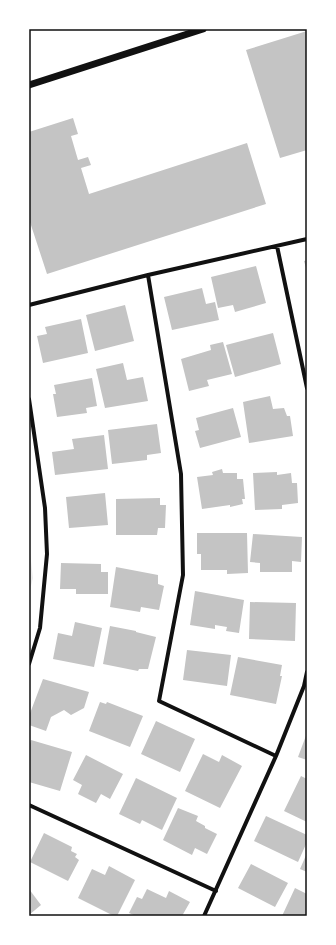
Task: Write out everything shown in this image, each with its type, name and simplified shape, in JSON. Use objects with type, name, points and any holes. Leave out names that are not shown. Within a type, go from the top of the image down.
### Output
[{"type":"street","points":[[29,85],[203,29]]},
{"type":"street","points":[[29,305],[148,275],[307,239]]},
{"type":"street","points":[[277,246],[307,388]]},
{"type":"street","points":[[148,275],[181,474],[183,575],[159,701],[276,756]]},
{"type":"street","points":[[29,399],[45,508],[47,554],[40,628],[29,664]]},
{"type":"street","points":[[204,916],[276,756],[304,686],[307,672]]},
{"type":"street","points":[[29,805],[216,891]]},
{"type":"shaded area","points":[[29,544],[33,578],[29,594]]},
{"type":"building","points":[[307,31],[307,150],[280,158],[246,50]]},
{"type":"building","points":[[73,118],[78,134],[71,136],[78,160],[88,157],[91,165],[81,168],[89,194],[247,143],[266,204],[47,274],[29,219],[29,132]]},
{"type":"building","points":[[307,260],[307,271],[304,261]]},
{"type":"building","points":[[256,266],[266,303],[235,312],[233,305],[218,308],[211,277]]},
{"type":"building","points":[[202,288],[206,304],[215,302],[219,320],[172,330],[164,297]]},
{"type":"building","points":[[125,305],[134,341],[95,351],[86,315]]},
{"type":"building","points":[[81,319],[88,353],[43,363],[37,336],[47,334],[45,327]]},
{"type":"building","points":[[273,333],[281,364],[235,377],[226,345]]},
{"type":"building","points":[[223,342],[232,374],[207,380],[209,386],[189,391],[181,359],[211,350],[210,345]]},
{"type":"building","points":[[123,363],[127,380],[143,377],[148,401],[105,408],[96,369]]},
{"type":"building","points":[[92,378],[97,406],[86,408],[87,413],[57,417],[53,394],[56,394],[54,385]]},
{"type":"building","points":[[270,396],[273,409],[284,408],[287,416],[290,416],[293,436],[249,443],[243,402]]},
{"type":"building","points":[[233,408],[241,437],[200,448],[195,431],[199,430],[196,418]]},
{"type":"building","points":[[157,424],[161,453],[147,455],[147,460],[112,464],[108,430]]},
{"type":"building","points":[[104,435],[108,469],[55,475],[52,452],[74,449],[72,439]]},
{"type":"building","points":[[222,469],[223,473],[237,473],[237,479],[243,479],[245,499],[242,499],[243,504],[230,507],[230,505],[202,509],[197,477],[213,475],[212,472]]},
{"type":"building","points":[[277,472],[277,475],[291,473],[292,483],[297,483],[298,503],[282,505],[282,509],[255,510],[253,473]]},
{"type":"building","points":[[105,493],[108,525],[69,528],[66,497]]},
{"type":"building","points":[[160,498],[160,505],[166,505],[165,528],[158,528],[157,535],[116,535],[116,499]]},
{"type":"building","points":[[197,533],[247,533],[248,573],[227,574],[227,570],[201,570],[201,554],[197,554]]},
{"type":"building","points":[[253,534],[302,537],[301,562],[292,561],[292,572],[260,572],[260,563],[250,562]]},
{"type":"building","points":[[61,563],[101,564],[101,572],[108,572],[108,594],[76,594],[76,589],[60,589]]},
{"type":"building","points":[[116,567],[158,575],[158,584],[164,586],[159,610],[141,607],[140,612],[110,607]]},
{"type":"building","points":[[195,591],[244,600],[239,633],[226,631],[227,627],[215,625],[215,629],[190,625]]},
{"type":"building","points":[[250,602],[296,603],[295,641],[249,639]]},
{"type":"building","points":[[75,622],[102,628],[94,667],[53,659],[58,633],[72,636]]},
{"type":"building","points":[[110,626],[156,637],[148,669],[139,669],[138,671],[103,664]]},
{"type":"building","points":[[187,650],[231,655],[227,686],[183,680]]},
{"type":"building","points":[[238,657],[282,665],[280,676],[282,676],[276,704],[230,695]]},
{"type":"building","points":[[43,679],[89,692],[84,708],[71,715],[64,710],[51,717],[46,731],[29,725],[29,716]]},
{"type":"building","points":[[100,702],[106,704],[107,702],[143,716],[130,747],[89,731]]},
{"type":"building","points":[[156,721],[195,739],[180,772],[141,754]]},
{"type":"building","points":[[307,733],[307,760],[298,757]]},
{"type":"building","points":[[31,740],[72,752],[60,791],[29,782],[29,748]]},
{"type":"building","points":[[203,754],[219,762],[222,755],[242,766],[220,808],[185,791]]},
{"type":"building","points":[[86,755],[123,774],[110,799],[101,794],[96,803],[78,794],[82,785],[73,780]]},
{"type":"building","points":[[301,776],[307,779],[307,822],[284,811]]},
{"type":"building","points":[[136,778],[177,798],[162,830],[142,820],[140,824],[119,814]]},
{"type":"building","points":[[178,808],[198,816],[196,821],[205,826],[205,828],[217,834],[207,854],[195,848],[192,855],[163,840]]},
{"type":"building","points":[[266,816],[307,835],[307,842],[298,862],[254,841]]},
{"type":"building","points":[[44,833],[72,847],[71,851],[77,854],[75,857],[79,860],[68,881],[30,862]]},
{"type":"building","points":[[307,853],[307,872],[300,869]]},
{"type":"building","points":[[251,864],[288,883],[275,907],[238,888]]},
{"type":"building","points":[[109,866],[135,880],[117,916],[114,916],[78,898],[92,869],[105,875]]},
{"type":"building","points":[[295,888],[307,894],[307,916],[282,916]]},
{"type":"building","points":[[29,889],[41,905],[29,915]]},
{"type":"building","points":[[147,889],[166,898],[169,891],[190,902],[182,916],[136,916],[129,913],[137,897],[142,899]]}]
